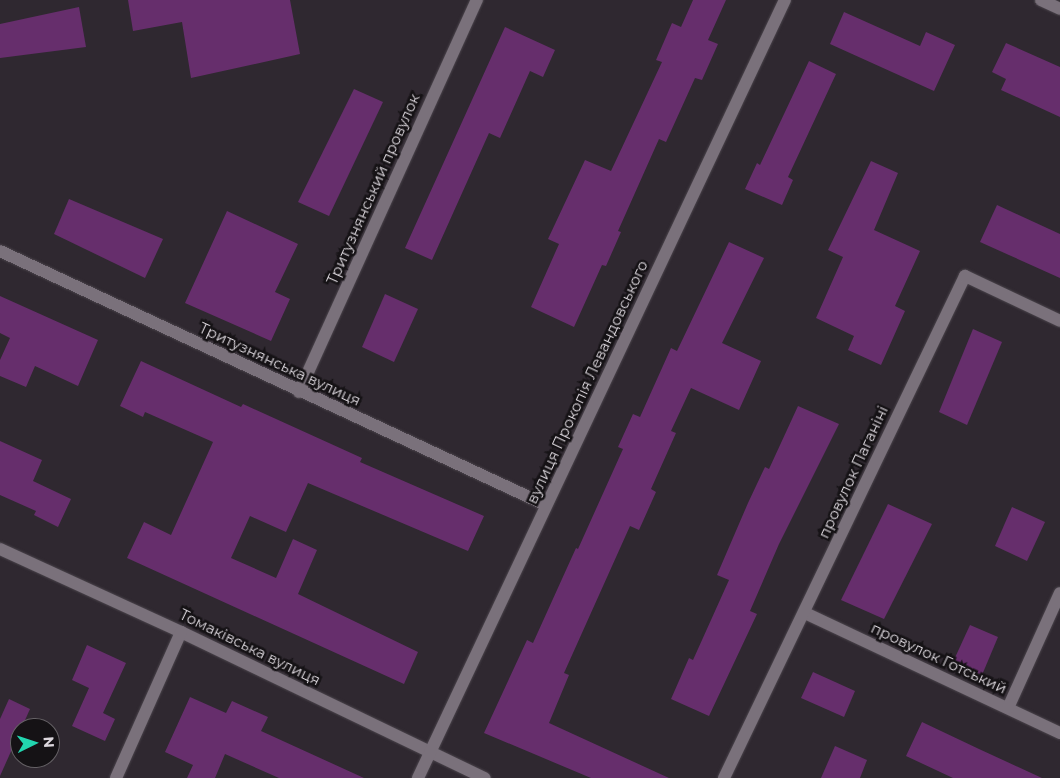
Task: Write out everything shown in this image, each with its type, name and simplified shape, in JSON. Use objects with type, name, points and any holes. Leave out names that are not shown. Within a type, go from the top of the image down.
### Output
[{"type":"street","name":"Тритузнянський провулок","points":[[299,392],[476,0]]},
{"type":"street","name":"вулиця Прокопія Левандовського","points":[[418,778],[785,0]]},
{"type":"street","points":[[1041,0],[1060,9]]},
{"type":"street","name":"Тритузнянська вулиця","points":[[0,251],[299,392],[546,505]]},
{"type":"street","name":"провулок Паганіні","points":[[724,778],[965,276],[1060,321]]},
{"type":"street","name":"Томаківська вулиця","points":[[0,549],[181,632],[485,778]]},
{"type":"street","points":[[1008,708],[1060,593]]},
{"type":"street","name":"провулок Готський","points":[[805,612],[1060,732]]},
{"type":"street","points":[[116,778],[181,632]]},
{"type":"building","points":[[128,0],[290,0],[300,54],[191,78],[182,22],[133,31]]},
{"type":"building","points":[[693,0],[726,0],[708,40],[718,44],[702,80],[695,78],[666,142],[659,139],[618,231],[621,232],[606,266],[602,265],[574,327],[531,307],[559,244],[548,239],[585,160],[611,171],[662,62],[656,60],[672,23],[681,27]]},
{"type":"building","points":[[79,7],[86,47],[0,58],[0,24]]},
{"type":"building","points":[[844,12],[920,46],[926,32],[955,45],[934,91],[830,44]]},
{"type":"building","points":[[505,27],[555,50],[543,77],[530,71],[500,138],[489,133],[432,260],[405,248]]},
{"type":"building","points":[[1006,43],[1060,67],[1060,117],[1001,90],[1006,79],[992,72]]},
{"type":"building","points":[[809,61],[836,74],[788,177],[793,180],[782,205],[745,189],[757,163],[760,165]]},
{"type":"building","points":[[354,89],[383,102],[329,216],[298,202]]},
{"type":"building","points":[[871,161],[898,173],[874,230],[920,251],[895,306],[905,311],[881,365],[848,350],[854,336],[816,318],[843,257],[828,250]]},
{"type":"building","points":[[69,199],[163,239],[145,278],[54,234]]},
{"type":"building","points":[[997,205],[1060,234],[1060,278],[980,242]]},
{"type":"building","points":[[227,211],[298,244],[275,292],[290,299],[271,341],[185,303]]},
{"type":"building","points":[[729,242],[764,258],[722,343],[761,361],[739,410],[691,388],[671,431],[676,433],[651,489],[656,492],[639,530],[630,526],[564,673],[569,675],[549,723],[669,778],[591,778],[484,733],[527,640],[533,643],[576,548],[578,549],[623,449],[618,447],[633,414],[640,417],[671,348],[677,351]]},
{"type":"building","points":[[385,294],[418,309],[394,362],[362,347]]},
{"type":"building","points":[[0,296],[98,340],[78,386],[35,366],[26,387],[0,376],[0,360],[10,338],[0,333]]},
{"type":"building","points":[[973,329],[1002,342],[967,425],[939,412]]},
{"type":"building","points":[[141,361],[241,407],[243,404],[362,458],[360,462],[484,516],[468,551],[308,483],[286,532],[250,516],[231,558],[276,578],[293,539],[317,550],[298,594],[418,652],[404,684],[127,558],[144,522],[171,535],[213,442],[145,412],[143,417],[120,406]]},
{"type":"building","points":[[798,406],[839,424],[779,544],[750,611],[757,614],[709,716],[671,699],[689,658],[693,660],[729,580],[717,575],[748,503],[765,467],[769,469]]},
{"type":"building","points":[[0,441],[42,460],[33,481],[71,499],[58,527],[34,515],[36,511],[0,495]]},
{"type":"building","points":[[888,504],[932,524],[884,619],[841,600]]},
{"type":"building","points":[[1012,507],[1045,522],[1027,561],[995,546]]},
{"type":"building","points":[[970,625],[998,637],[982,675],[953,662]]},
{"type":"building","points":[[87,645],[126,663],[103,713],[115,719],[105,741],[72,726],[89,688],[72,680]]},
{"type":"building","points":[[813,672],[855,691],[844,717],[801,698]]},
{"type":"building","points":[[190,697],[226,713],[232,701],[268,717],[261,731],[364,778],[279,778],[225,754],[215,778],[187,778],[193,765],[165,752]]},
{"type":"building","points":[[9,699],[30,709],[26,718],[10,718],[10,754],[0,776],[0,719]]},
{"type":"building","points":[[922,722],[1042,778],[953,778],[906,756]]},
{"type":"building","points":[[835,746],[867,760],[860,778],[821,778]]}]
